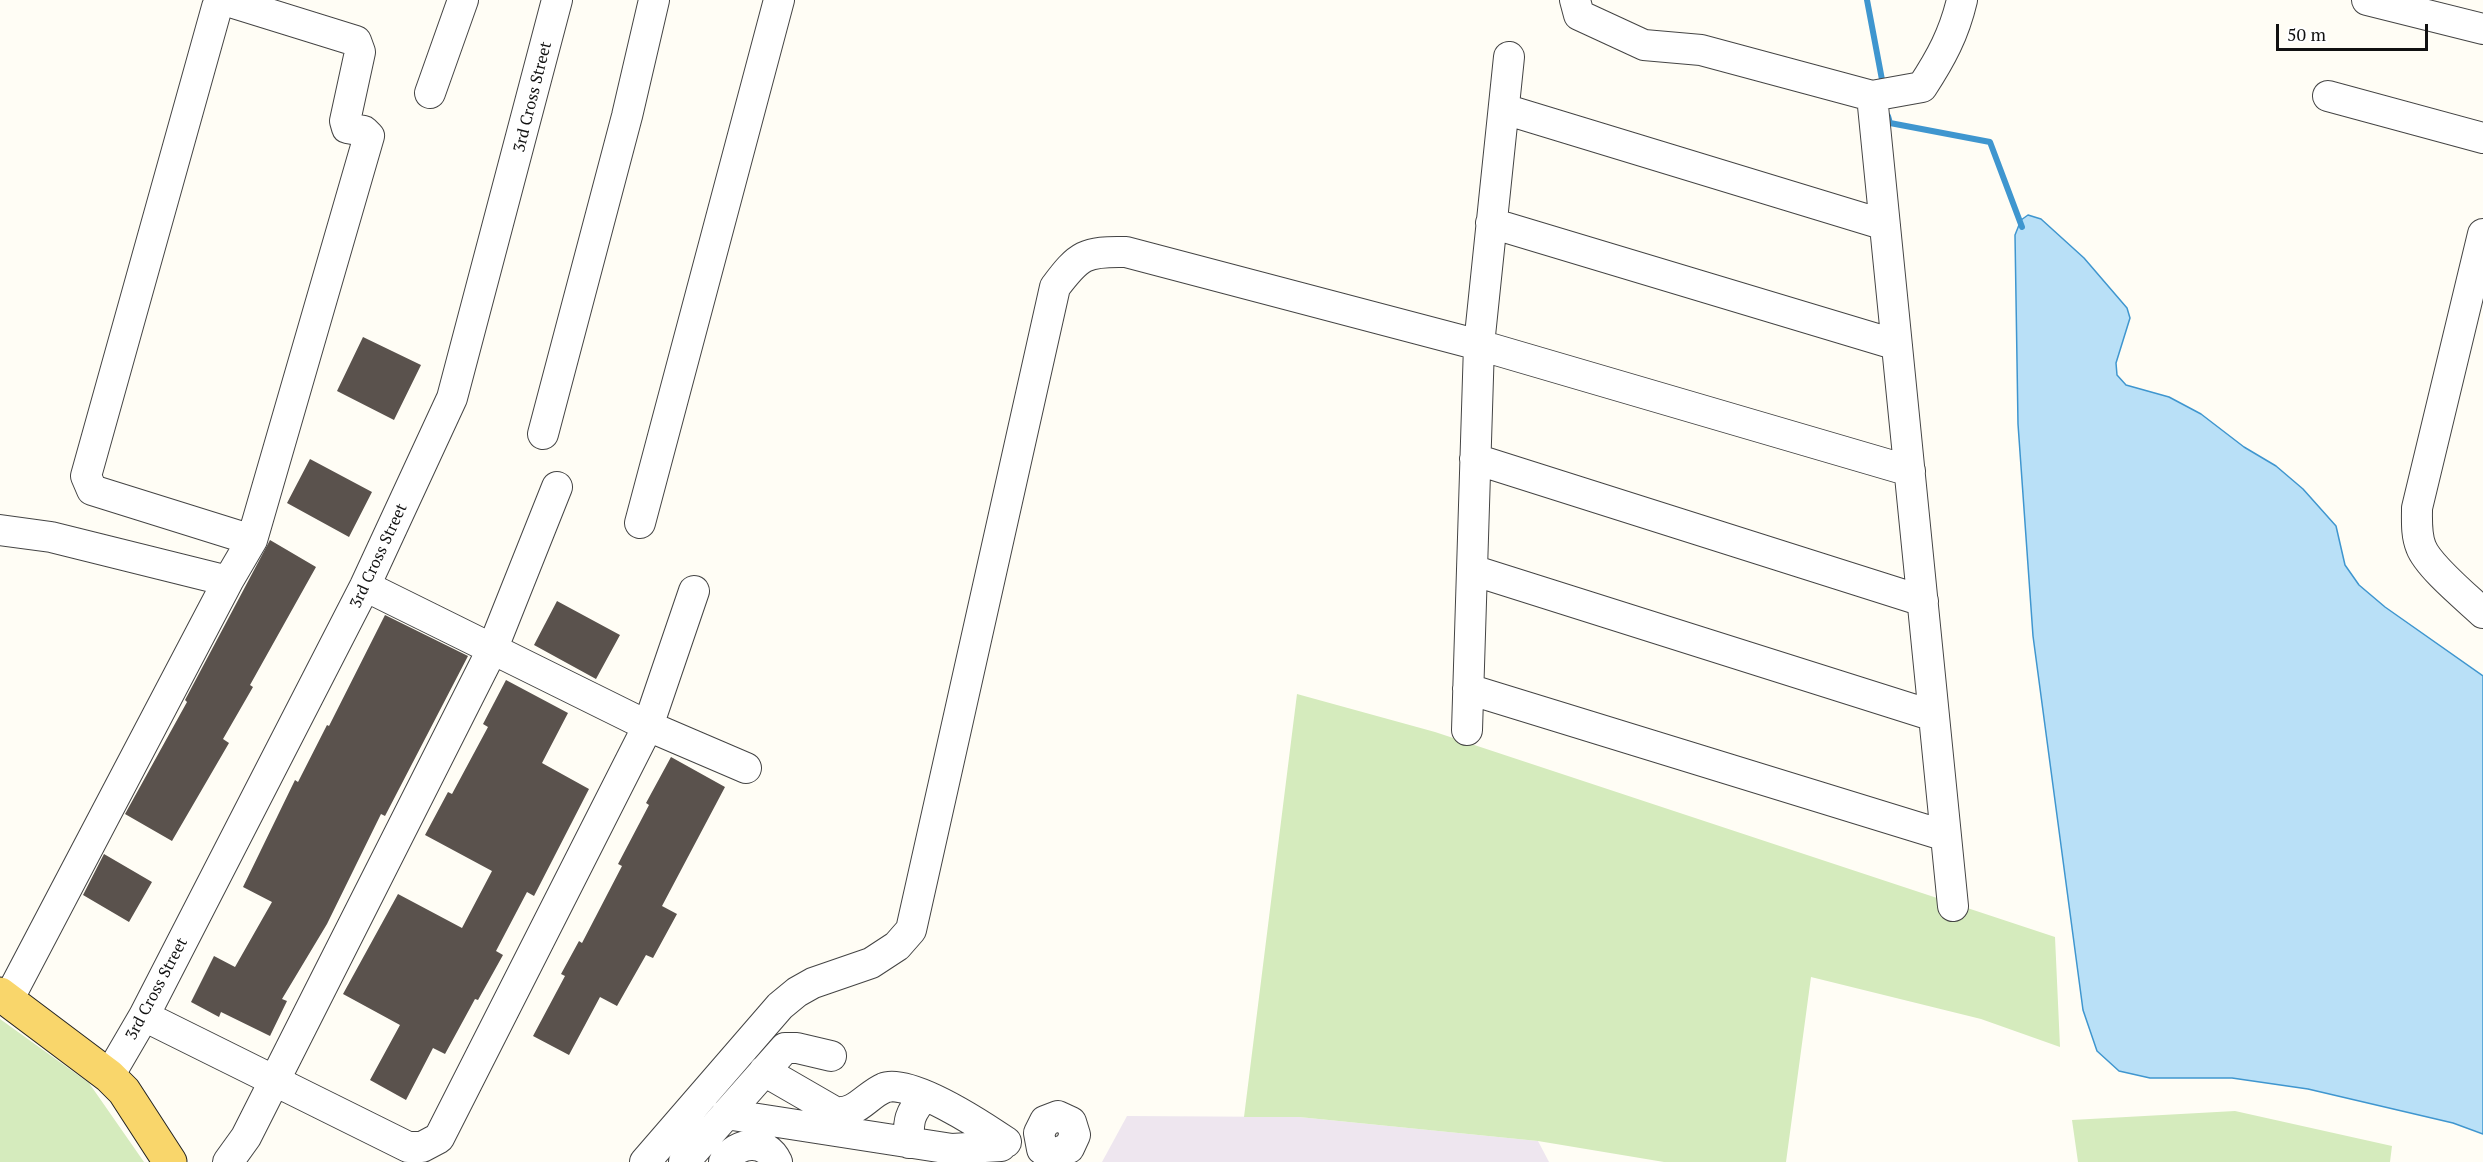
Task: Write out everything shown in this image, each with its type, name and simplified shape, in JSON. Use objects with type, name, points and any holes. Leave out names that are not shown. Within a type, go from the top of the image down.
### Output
[{"type":"main road","points":[[4,997],[109,1076],[124,1091],[170,1162]]},
{"type":"street","points":[[430,93],[463,0]]},
{"type":"street","name":"3rd Cross Street","points":[[109,1076],[144,1016],[365,586],[452,398],[558,0]]},
{"type":"street","points":[[543,434],[627,116],[654,0]]},
{"type":"street","points":[[640,523],[779,0]]},
{"type":"street","points":[[1575,0],[1579,15],[1644,45],[1701,50],[1872,96],[1922,87],[1943,55],[1957,22],[1962,0]]},
{"type":"street","points":[[2367,0],[2483,29]]},
{"type":"street","points":[[4,997],[252,540],[369,136],[364,131],[346,128],[345,121],[360,52],[356,41],[226,1],[217,7],[86,476],[92,490],[252,540]]},
{"type":"street","points":[[1467,730],[1479,345],[1509,57]]},
{"type":"street","points":[[1872,96],[1953,906]]},
{"type":"street","points":[[2328,96],[2483,138]]},
{"type":"street","points":[[1504,109],[1885,225]]},
{"type":"street","points":[[1491,223],[1897,345]]},
{"type":"street","points":[[2483,234],[2470,342],[2417,508],[2417,529],[2421,547],[2428,560],[2483,613]]},
{"type":"street","points":[[645,1162],[780,1006],[813,983],[871,963],[897,946],[911,930],[1055,287],[1074,261],[1100,252],[1126,252],[1479,345],[1910,471]]},
{"type":"street","points":[[1475,459],[1923,601]]},
{"type":"street","points":[[228,1162],[246,1137],[492,650],[557,487]]},
{"type":"street","points":[[0,530],[51,537],[228,581]]},
{"type":"street","points":[[1472,570],[1934,716]]},
{"type":"street","points":[[365,586],[648,726],[746,768]]},
{"type":"street","points":[[144,1016],[408,1147],[422,1147],[440,1138],[648,726],[694,591]]},
{"type":"street","points":[[1468,689],[1946,836]]},
{"type":"street","points":[[684,1162],[784,1048],[797,1048],[831,1056]]},
{"type":"street","points":[[764,1071],[835,1112],[852,1111],[884,1087],[905,1086],[973,1119],[1003,1150]]},
{"type":"street","points":[[909,1143],[908,1124],[913,1108],[925,1096]]},
{"type":"street","points":[[726,1114],[952,1149],[1003,1150],[1015,1139],[1028,1140],[1041,1155]]},
{"type":"street","points":[[724,1162],[729,1153],[746,1144],[761,1146],[773,1154],[777,1162]]},
{"type":"shaded area","points":[[1127,1116],[1299,1117],[1538,1141],[1549,1162],[1102,1162]]},
{"type":"green space","points":[[1297,694],[1435,732],[2055,937],[2060,1047],[1981,1019],[1811,977],[1786,1162],[1664,1162],[1538,1141],[1299,1117],[1244,1117]]},
{"type":"green space","points":[[0,1019],[89,1083],[144,1162],[0,1162]]},
{"type":"green space","points":[[2235,1111],[2392,1146],[2390,1162],[2078,1162],[2072,1120]]},
{"type":"water","points":[[2028,215],[2041,219],[2084,258],[2127,308],[2130,318],[2116,363],[2117,375],[2126,385],[2169,397],[2201,414],[2244,447],[2276,466],[2303,489],[2336,526],[2345,565],[2359,585],[2385,607],[2483,676],[2483,1134],[2453,1123],[2308,1089],[2232,1078],[2150,1078],[2119,1071],[2097,1051],[2083,1010],[2033,636],[2018,424],[2015,235],[2021,220]]},
{"type":"building","points":[[363,337],[421,365],[394,420],[337,391]]},
{"type":"building","points":[[310,459],[372,492],[349,537],[287,503]]},
{"type":"building","points":[[270,540],[316,567],[250,685],[253,687],[223,739],[229,743],[172,841],[125,814],[187,702],[185,700]]},
{"type":"building","points":[[557,601],[620,635],[596,679],[534,645]]},
{"type":"building","points":[[385,615],[468,656],[385,816],[381,814],[327,924],[282,999],[287,1001],[270,1036],[221,1012],[219,1017],[191,1002],[214,956],[235,967],[272,902],[243,887],[295,780],[298,782],[327,725],[329,726]]},
{"type":"building","points":[[506,680],[568,713],[542,763],[589,789],[534,896],[527,892],[496,951],[503,955],[478,1000],[475,999],[445,1054],[433,1048],[406,1100],[370,1080],[400,1025],[343,994],[398,894],[462,928],[492,871],[425,835],[448,792],[452,794],[488,727],[483,724]]},
{"type":"building","points":[[671,757],[725,787],[662,906],[677,914],[653,958],[646,955],[617,1006],[600,997],[569,1055],[533,1036],[565,976],[561,974],[579,941],[582,943],[622,866],[618,864],[649,805],[646,803]]},
{"type":"building","points":[[104,854],[152,882],[129,922],[83,895]]},
{"type":"waterway","points":[[1867,0],[1883,85]]},
{"type":"waterway","points":[[1888,116],[1890,123],[1990,142],[2022,227]]}]
